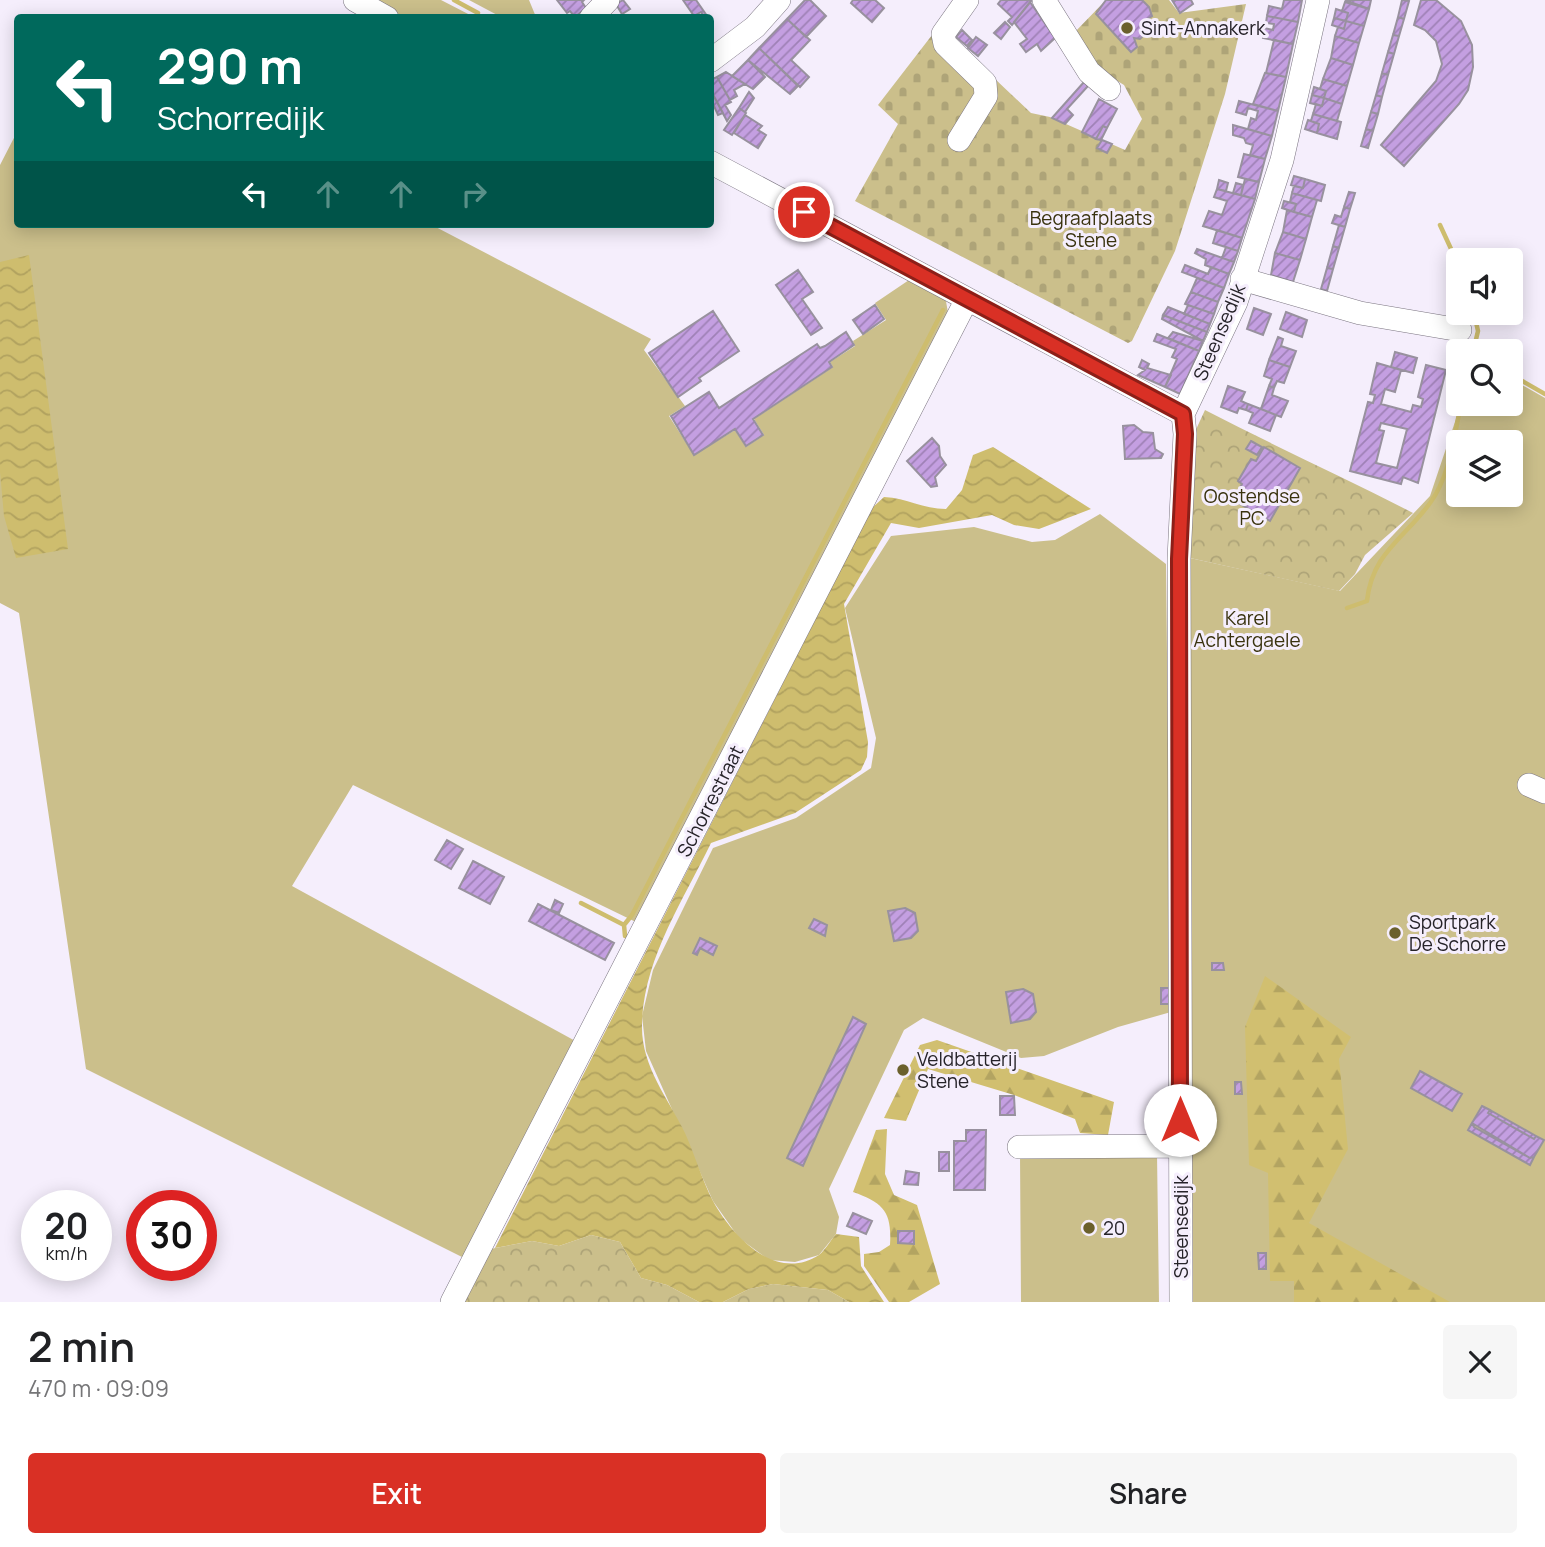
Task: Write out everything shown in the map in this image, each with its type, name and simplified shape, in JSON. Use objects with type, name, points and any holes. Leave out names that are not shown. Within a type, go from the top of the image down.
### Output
[{"type":"street","points":[[355,0],[380,14]]},
{"type":"street","points":[[595,14],[608,0]]},
{"type":"street","points":[[714,58],[755,27],[779,0]]},
{"type":"street","points":[[959,140],[986,96],[985,83],[945,44],[943,34],[967,0]]},
{"type":"street","points":[[1044,0],[1089,72],[1109,89]]},
{"type":"street","name":"Steensedijk","points":[[1181,1302],[1179,559],[1185,434],[1183,414],[1236,302],[1282,160],[1318,0]]},
{"type":"street","points":[[714,164],[1183,414]]},
{"type":"street","points":[[1242,279],[1360,313],[1460,330]]},
{"type":"street","name":"Schorrestraat","points":[[452,1302],[967,299]]},
{"type":"street","points":[[1019,1147],[1181,1146]]},
{"type":"green space","points":[[369,0],[441,0],[468,14],[396,14]]},
{"type":"green space","points":[[469,0],[529,0],[535,14],[495,14]]},
{"type":"green space","name":"Begraafplaats Stene","points":[[1106,0],[1169,0],[1179,13],[1246,4],[1225,94],[1175,251],[1132,341],[1128,343],[855,201],[898,124],[878,105],[939,26],[1031,113],[1050,117],[1125,150],[1142,119],[1124,85],[1096,68],[1073,34]]},
{"type":"green space","points":[[14,138],[14,228],[438,228],[651,339],[644,350],[685,406],[669,416],[694,455],[735,430],[746,447],[764,435],[754,419],[833,367],[830,362],[855,346],[853,341],[886,320],[875,303],[912,278],[945,296],[949,318],[640,924],[353,785],[292,886],[579,1043],[468,1260],[86,1069],[19,613],[0,603],[0,165]]},
{"type":"green space","name":"Sportpark De Schorre","points":[[1523,385],[1545,398],[1545,1302],[1190,1302],[1190,558],[1340,591],[1430,496],[1446,449],[1446,507],[1523,507],[1523,430],[1452,430],[1457,416],[1523,416]]},
{"type":"green space","name":"Oostendse PC","points":[[1205,410],[1413,513],[1365,555],[1355,574],[1339,591],[1190,558],[1193,436]]},
{"type":"green space","points":[[1100,514],[1166,564],[1171,1012],[1118,1027],[1044,1056],[1021,1058],[923,1018],[904,1030],[829,1189],[839,1217],[836,1234],[819,1255],[795,1262],[769,1260],[739,1238],[713,1201],[646,1051],[642,1016],[653,970],[713,848],[796,818],[871,768],[876,738],[845,608],[891,536],[974,527],[1032,542],[1055,540]]},
{"type":"green space","points":[[1265,976],[1351,1037],[1339,1059],[1348,1149],[1309,1223],[1450,1302],[1294,1302],[1294,1281],[1270,1281],[1268,1173],[1249,1165],[1245,1027]]},
{"type":"green space","points":[[937,1040],[1114,1102],[1108,1135],[1080,1133],[1075,1119],[1014,1095],[928,1069],[906,1121],[884,1118],[920,1045]]},
{"type":"green space","points":[[887,1129],[885,1174],[894,1195],[917,1205],[940,1284],[909,1302],[889,1302],[864,1266],[864,1254],[879,1252],[890,1245],[889,1224],[879,1205],[853,1192],[876,1130]]},
{"type":"green space","name":"20","points":[[1157,1153],[1159,1302],[1021,1302],[1020,1154]]},
{"type":"green space","points":[[591,1235],[620,1242],[641,1278],[667,1285],[699,1302],[458,1302],[485,1250],[532,1241],[559,1246]]},
{"type":"green space","points":[[773,1284],[828,1290],[849,1302],[723,1302],[749,1289]]},
{"type":"water","points":[[29,255],[68,549],[16,558],[4,516],[0,472],[0,262]]},
{"type":"water","points":[[993,447],[1091,509],[1039,529],[1014,525],[992,515],[919,528],[891,523],[844,604],[868,742],[867,757],[861,770],[795,813],[711,843],[666,931],[649,977],[644,1001],[643,1040],[651,1068],[685,1133],[705,1185],[721,1215],[757,1252],[787,1263],[803,1262],[819,1255],[836,1234],[859,1237],[861,1266],[884,1302],[849,1302],[828,1290],[773,1284],[749,1289],[723,1302],[699,1302],[667,1285],[641,1278],[620,1242],[591,1235],[559,1246],[532,1241],[495,1248],[872,508],[884,497],[946,509],[962,490],[973,455]]},
{"type":"building","points":[[557,0],[584,0],[582,2],[586,8],[579,14],[570,11],[567,13]]},
{"type":"building","points":[[623,0],[630,9],[622,14],[616,4]]},
{"type":"building","points":[[683,0],[696,0],[706,14],[693,14]]},
{"type":"building","points":[[805,0],[810,0],[826,16],[806,37],[787,19]]},
{"type":"building","points":[[853,0],[875,0],[884,8],[872,22],[851,3]]},
{"type":"building","points":[[1001,0],[1032,0],[1012,25],[1008,21],[1012,17],[998,4]]},
{"type":"building","name":"Sint-Annakerk","points":[[1106,0],[1142,0],[1149,7],[1152,16],[1142,23],[1146,33],[1140,39],[1134,38],[1137,47],[1131,52],[1096,14]]},
{"type":"building","points":[[1172,0],[1191,0],[1193,4],[1180,13]]},
{"type":"building","points":[[1284,0],[1302,0],[1298,22],[1267,16],[1269,6],[1282,9]]},
{"type":"building","points":[[1345,0],[1371,0],[1369,9]]},
{"type":"building","points":[[1402,0],[1409,1],[1404,19],[1398,17]]},
{"type":"building","points":[[1421,0],[1436,0],[1461,21],[1472,45],[1473,67],[1468,90],[1459,104],[1404,166],[1381,145],[1436,81],[1442,64],[1436,41],[1425,30],[1414,25]]},
{"type":"building","points":[[1030,2],[1055,38],[1041,51],[1037,44],[1026,52],[1020,44],[1027,39],[1014,22]]},
{"type":"building","points":[[1345,2],[1369,9],[1364,26],[1346,21],[1348,13],[1342,11]]},
{"type":"building","points":[[1336,9],[1348,13],[1346,21],[1334,18]]},
{"type":"building","points":[[1267,16],[1298,22],[1293,44],[1263,38],[1264,28],[1273,30],[1274,24],[1266,23]]},
{"type":"building","points":[[1398,17],[1404,19],[1399,36],[1393,35]]},
{"type":"building","points":[[1334,18],[1346,21],[1344,29],[1332,25]]},
{"type":"building","points":[[787,19],[810,40],[791,60],[809,77],[800,87],[759,48]]},
{"type":"building","points":[[1346,21],[1364,26],[1359,43],[1335,36],[1338,27],[1344,29]]},
{"type":"building","points":[[1005,22],[1010,27],[1001,39],[994,33]]},
{"type":"building","points":[[962,30],[972,40],[967,46],[956,37]]},
{"type":"building","points":[[1393,35],[1399,36],[1394,54],[1388,52]]},
{"type":"building","points":[[1335,36],[1359,43],[1353,65],[1331,58]]},
{"type":"building","points":[[976,37],[987,45],[978,56],[968,48]]},
{"type":"building","points":[[1274,40],[1293,44],[1286,77],[1266,73]]},
{"type":"building","points":[[759,48],[798,86],[790,94],[748,60]]},
{"type":"building","points":[[1388,52],[1394,54],[1388,75],[1382,73]]},
{"type":"building","points":[[1331,58],[1353,65],[1347,86],[1323,79]]},
{"type":"building","points":[[748,60],[765,77],[753,89],[732,76]]},
{"type":"building","points":[[726,72],[745,84],[734,90],[737,96],[730,100],[717,77]]},
{"type":"building","points":[[1265,73],[1286,77],[1278,111],[1253,104]]},
{"type":"building","points":[[1382,73],[1388,75],[1382,97],[1376,95]]},
{"type":"building","points":[[717,77],[731,102],[725,105],[731,115],[727,121],[714,97],[714,78]]},
{"type":"building","points":[[1323,79],[1347,86],[1342,104],[1324,98],[1326,91],[1320,89]]},
{"type":"building","points":[[1084,82],[1088,86],[1067,109],[1073,115],[1065,124],[1052,118]]},
{"type":"building","points":[[1314,87],[1326,91],[1324,98],[1312,95]]},
{"type":"building","points":[[749,92],[754,98],[745,112],[739,108]]},
{"type":"building","points":[[1312,95],[1324,98],[1322,106],[1310,103]]},
{"type":"building","points":[[1376,95],[1382,97],[1378,114],[1371,112]]},
{"type":"building","points":[[714,96],[723,113],[718,115],[714,106]]},
{"type":"building","points":[[1324,98],[1342,104],[1337,121],[1313,114],[1316,104],[1322,106]]},
{"type":"building","points":[[1099,99],[1117,109],[1107,128],[1103,126],[1096,139],[1082,132]]},
{"type":"building","points":[[1239,101],[1278,111],[1272,136],[1248,129],[1251,118],[1256,120],[1258,111],[1248,108],[1246,115],[1236,112]]},
{"type":"building","points":[[739,108],[746,113],[732,135],[724,130]]},
{"type":"building","points":[[1371,112],[1378,114],[1373,131],[1366,129]]},
{"type":"building","points":[[1313,114],[1341,122],[1337,139],[1317,133],[1319,124],[1311,121]]},
{"type":"building","points":[[745,115],[762,126],[758,130],[766,135],[758,148],[734,133]]},
{"type":"building","points":[[1308,120],[1319,124],[1317,133],[1305,129]]},
{"type":"building","points":[[1233,125],[1272,136],[1265,159],[1250,155],[1253,145],[1246,143],[1244,138],[1233,135]]},
{"type":"building","points":[[1103,126],[1107,128],[1101,140],[1096,139]]},
{"type":"building","points":[[1366,129],[1373,131],[1368,148],[1361,146]]},
{"type":"building","points":[[1102,140],[1112,144],[1107,153],[1097,148]]},
{"type":"building","points":[[1244,154],[1265,159],[1259,182],[1238,177]]},
{"type":"building","points":[[1294,176],[1305,179],[1303,188],[1291,185]]},
{"type":"building","points":[[1245,179],[1259,182],[1255,199],[1241,195]]},
{"type":"building","points":[[1305,179],[1325,185],[1321,201],[1292,193],[1294,186],[1303,188]]},
{"type":"building","points":[[1219,180],[1228,183],[1226,191],[1217,189]]},
{"type":"building","points":[[1236,183],[1243,185],[1241,195],[1233,193]]},
{"type":"building","points":[[1217,189],[1255,199],[1242,238],[1203,226],[1209,211],[1222,215],[1227,201],[1214,197]]},
{"type":"building","points":[[1349,192],[1355,193],[1350,209],[1344,207]]},
{"type":"building","points":[[1292,193],[1317,200],[1312,217],[1294,212],[1296,204],[1290,202]]},
{"type":"building","points":[[1284,201],[1296,204],[1294,212],[1282,208]]},
{"type":"building","points":[[1344,207],[1350,209],[1345,227],[1332,223],[1335,215],[1341,217]]},
{"type":"building","points":[[1287,210],[1312,217],[1306,239],[1283,232]]},
{"type":"building","points":[[1339,225],[1345,227],[1339,248],[1333,246]]},
{"type":"building","points":[[1217,230],[1242,238],[1238,251],[1213,243]]},
{"type":"building","points":[[1283,232],[1306,239],[1300,260],[1275,253]]},
{"type":"building","points":[[1333,246],[1339,248],[1333,269],[1327,268]]},
{"type":"building","points":[[1226,247],[1238,251],[1234,262],[1222,258]]},
{"type":"building","points":[[1197,249],[1234,262],[1229,274],[1205,265],[1206,259],[1195,253]]},
{"type":"building","points":[[1275,253],[1300,260],[1293,282],[1271,275]]},
{"type":"building","points":[[1185,265],[1208,274],[1211,267],[1229,274],[1224,288],[1182,272]]},
{"type":"building","points":[[1327,268],[1333,269],[1327,291],[1321,289]]},
{"type":"building","points":[[798,270],[813,292],[802,299],[822,328],[811,335],[776,285]]},
{"type":"building","points":[[1197,278],[1224,288],[1218,302],[1191,292]]},
{"type":"building","points":[[1191,292],[1218,302],[1214,314],[1185,304]]},
{"type":"building","points":[[875,305],[884,319],[863,334],[853,320]]},
{"type":"building","points":[[1188,305],[1214,314],[1210,324],[1184,314]]},
{"type":"building","points":[[1168,307],[1210,324],[1207,332],[1163,315]]},
{"type":"building","points":[[1254,308],[1271,314],[1263,335],[1247,329]]},
{"type":"building","points":[[713,311],[739,351],[699,378],[701,381],[678,397],[649,353]]},
{"type":"building","points":[[1286,312],[1307,320],[1302,337],[1280,329]]},
{"type":"building","points":[[1163,315],[1207,332],[1203,341],[1162,319]]},
{"type":"building","points":[[846,332],[854,345],[829,362],[832,367],[753,419],[763,435],[746,446],[735,429],[694,455],[671,416],[709,392],[719,408],[817,344],[820,348],[825,346]]},
{"type":"building","points":[[1173,332],[1203,341],[1199,351],[1168,338]]},
{"type":"building","points":[[1157,334],[1199,351],[1180,394],[1165,387],[1177,359],[1172,357],[1176,349],[1154,341]]},
{"type":"building","points":[[1278,337],[1283,339],[1281,346],[1296,351],[1290,367],[1269,360]]},
{"type":"building","points":[[1395,352],[1417,358],[1413,373],[1391,367]]},
{"type":"building","points":[[1142,360],[1149,364],[1147,368],[1171,375],[1165,387],[1138,375],[1145,370],[1139,367]]},
{"type":"building","points":[[1269,360],[1290,367],[1284,383],[1277,381],[1274,388],[1269,386],[1272,379],[1264,376]]},
{"type":"building","points":[[1377,363],[1401,370],[1395,392],[1385,389],[1381,404],[1411,412],[1413,405],[1421,407],[1423,399],[1418,397],[1426,365],[1446,370],[1418,483],[1403,477],[1401,484],[1350,471],[1368,402],[1373,403],[1375,395],[1370,394]],"holes":[[[1381,423],[1407,429],[1397,468],[1376,463],[1384,431],[1379,430]]]},
{"type":"building","points":[[1228,386],[1245,392],[1241,401],[1248,404],[1246,410],[1239,408],[1237,413],[1221,407]]},
{"type":"building","points":[[1269,386],[1274,388],[1272,395],[1288,401],[1281,417],[1261,409]]},
{"type":"building","points":[[1248,404],[1276,415],[1270,431],[1249,423],[1253,413],[1246,410]]},
{"type":"building","points":[[1134,425],[1143,432],[1153,433],[1155,449],[1163,454],[1161,458],[1125,459],[1123,426]]},
{"type":"building","points":[[932,438],[939,446],[940,456],[946,465],[935,477],[937,486],[931,487],[907,461]]},
{"type":"building","points":[[1251,441],[1262,447],[1257,455],[1246,449]]},
{"type":"building","points":[[1264,447],[1300,468],[1270,521],[1233,500],[1242,484],[1238,481],[1251,459],[1256,461]]},
{"type":"building","points":[[447,840],[463,849],[451,869],[435,860]]},
{"type":"building","points":[[473,861],[504,877],[490,904],[459,888]]},
{"type":"building","points":[[555,900],[563,904],[559,913],[551,910]]},
{"type":"building","points":[[538,904],[614,943],[605,960],[529,921]]},
{"type":"building","points":[[905,908],[915,913],[918,931],[911,938],[894,941],[888,911]]},
{"type":"building","points":[[814,919],[827,925],[825,936],[809,928]]},
{"type":"building","points":[[700,938],[717,946],[713,955],[700,948],[697,955],[693,953]]},
{"type":"building","points":[[1212,963],[1223,963],[1224,970],[1212,970]]},
{"type":"building","points":[[1161,988],[1169,988],[1169,1004],[1161,1004]]},
{"type":"building","points":[[1023,989],[1033,994],[1036,1012],[1030,1019],[1011,1023],[1006,992]]},
{"type":"building","points":[[853,1017],[866,1024],[803,1166],[787,1158]]},
{"type":"building","points":[[1420,1071],[1462,1094],[1452,1111],[1411,1088]]},
{"type":"building","points":[[1235,1082],[1241,1082],[1242,1094],[1235,1094]]},
{"type":"building","points":[[1000,1096],[1014,1096],[1015,1115],[1000,1115]]},
{"type":"building","points":[[1482,1106],[1490,1110],[1488,1113],[1534,1139],[1536,1136],[1544,1140],[1534,1157],[1530,1158],[1474,1127],[1472,1123]]},
{"type":"building","points":[[1490,1110],[1536,1136],[1534,1139],[1488,1113]]},
{"type":"building","points":[[1472,1123],[1530,1158],[1534,1157],[1530,1165],[1468,1130]]},
{"type":"building","points":[[966,1130],[986,1130],[985,1190],[954,1190],[954,1141],[966,1141]]},
{"type":"building","points":[[939,1152],[949,1152],[949,1171],[939,1171]]},
{"type":"building","points":[[906,1171],[919,1173],[918,1185],[904,1184]]},
{"type":"building","points":[[853,1213],[872,1221],[866,1234],[847,1226]]},
{"type":"building","points":[[898,1231],[914,1231],[914,1244],[898,1243]]},
{"type":"building","points":[[1258,1253],[1266,1253],[1266,1269],[1259,1269]]},
{"type":"waterway","points":[[454,0],[478,13]]},
{"type":"waterway","points":[[1440,225],[1451,248]]},
{"type":"waterway","points":[[624,925],[632,915],[943,310]]},
{"type":"waterway","points":[[1476,339],[1477,325]]},
{"type":"waterway","points":[[1523,381],[1545,394]]},
{"type":"waterway","points":[[1347,608],[1367,601],[1370,584],[1382,558],[1420,516],[1437,492],[1450,455],[1458,416]]},
{"type":"waterway","points":[[581,903],[624,925],[625,936]]},
{"type":"place","name":"Sint-Annakerk","points":[[1127,28]]},
{"type":"place","name":"Sportpark De Schorre","points":[[1395,933]]},
{"type":"place","name":"Veldbatterij Stene","points":[[903,1070]]},
{"type":"place","name":"20","points":[[1089,1228]]},
{"type":"route","points":[[804,212],[1183,414],[1185,434],[1179,559],[1180,1120]]},
{"type":"park label","name":"Karel Achtergaele","points":[[1247,629]]}]
